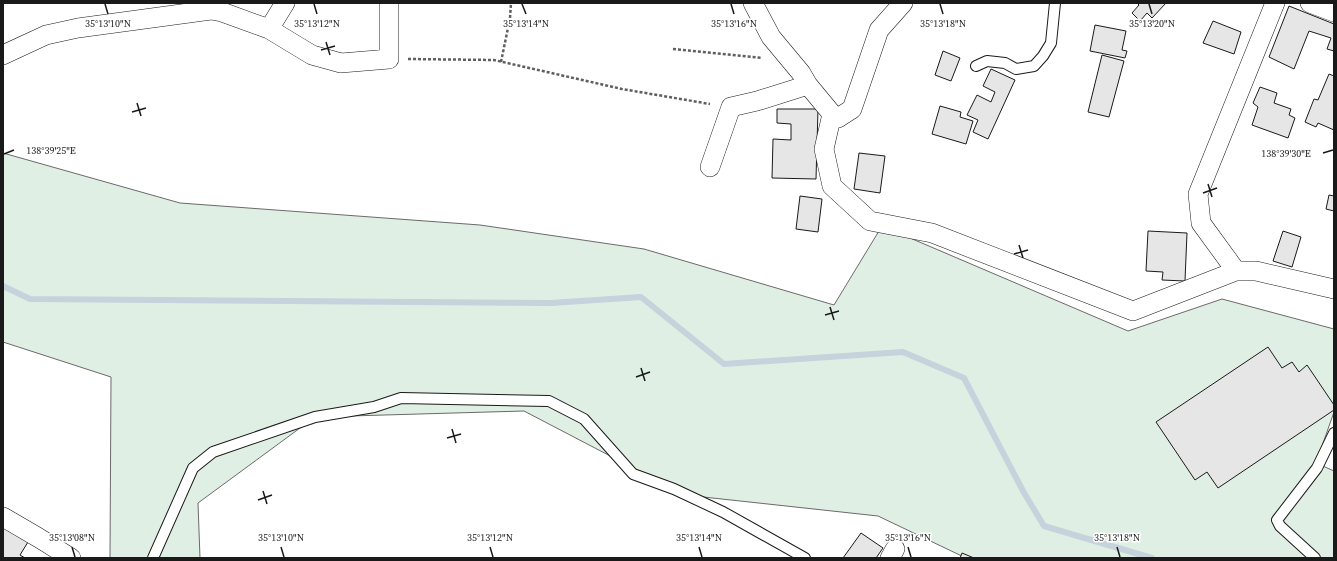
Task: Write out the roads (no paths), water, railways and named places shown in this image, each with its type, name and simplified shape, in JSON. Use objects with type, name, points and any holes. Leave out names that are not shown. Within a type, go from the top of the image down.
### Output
[{"type":"street","points":[[269,29],[285,3]]},
{"type":"street","points":[[3,54],[54,33],[78,28],[211,10],[222,12],[269,29],[312,55],[341,62],[389,59],[389,3]]},
{"type":"street","points":[[753,3],[771,37],[808,85],[832,114],[838,118],[852,109],[879,30],[903,3]]},
{"type":"street","points":[[1236,271],[1201,222],[1198,194],[1275,3]]},
{"type":"street","points":[[1310,3],[1334,12]]},
{"type":"street","points":[[710,167],[731,107],[757,101],[808,85]]},
{"type":"street","points":[[832,114],[824,149],[832,186],[870,221],[932,233],[1133,311],[1236,271],[1256,271],[1334,289]]},
{"type":"street","points":[[3,517],[71,558]]},
{"type":"lane","points":[[976,66],[988,61],[1005,63],[1016,69],[1034,66],[1043,56],[1051,43],[1055,3]]},
{"type":"lane","points":[[153,558],[193,468],[213,452],[315,418],[374,407],[401,398],[549,401],[584,419],[634,474],[674,489],[724,512],[805,558]]},
{"type":"lane","points":[[1315,558],[1280,526],[1277,520],[1317,468],[1334,433]]},
{"type":"waterway","points":[[3,286],[30,299],[551,303],[641,297],[724,364],[903,352],[964,378],[1023,491],[1044,526],[1152,558]]}]
